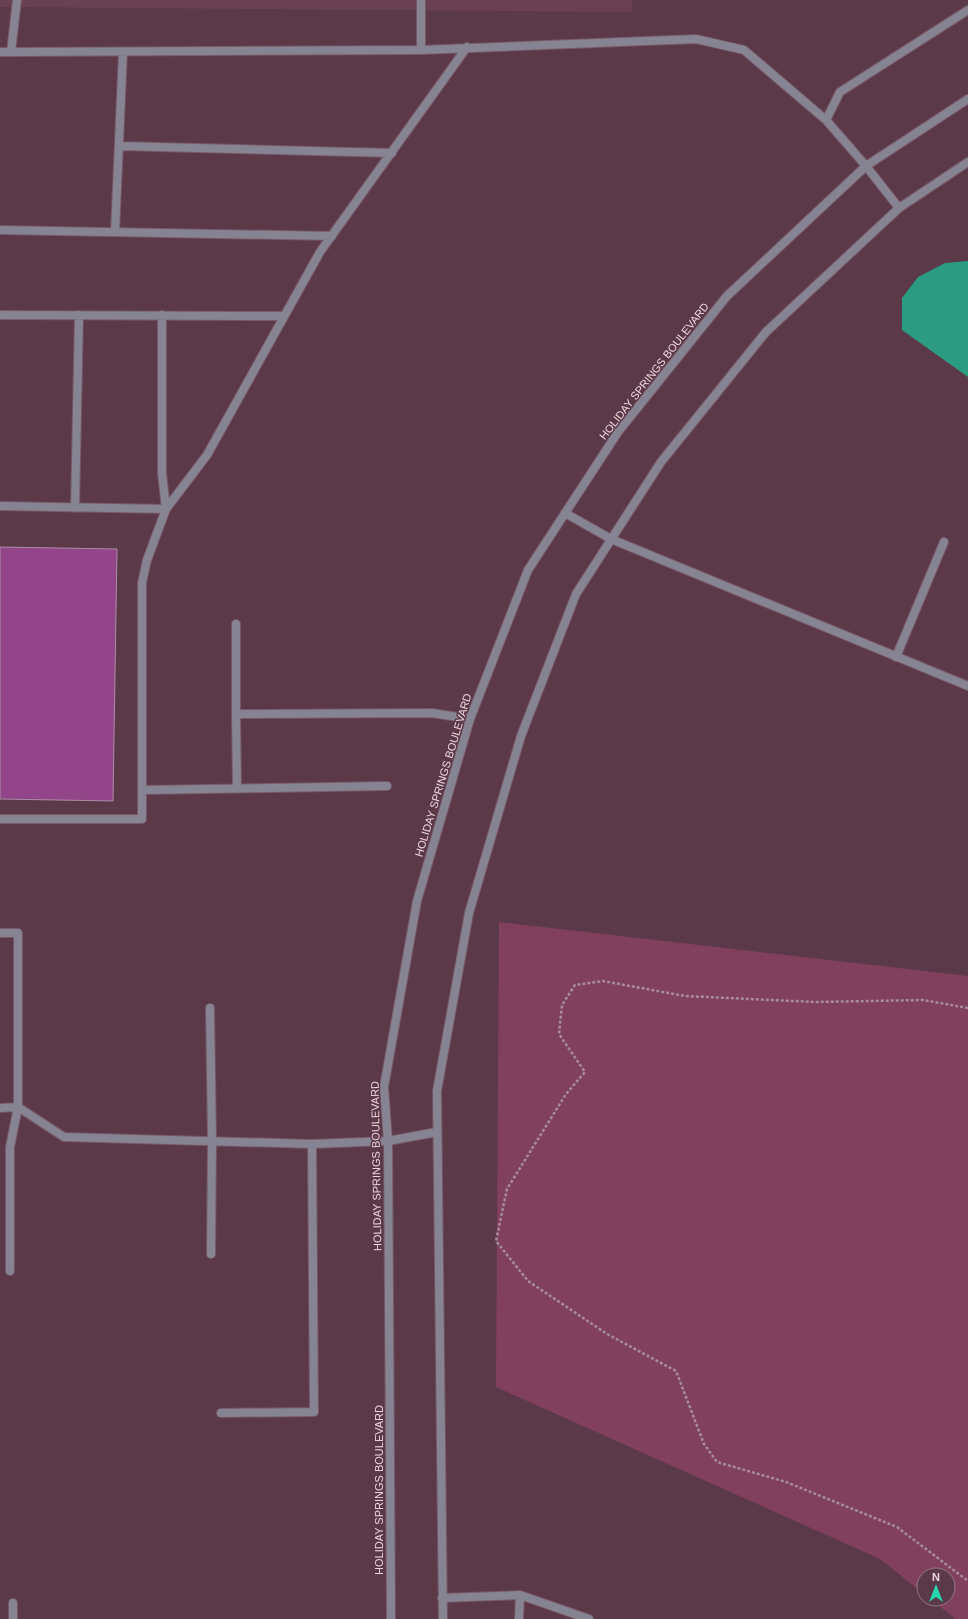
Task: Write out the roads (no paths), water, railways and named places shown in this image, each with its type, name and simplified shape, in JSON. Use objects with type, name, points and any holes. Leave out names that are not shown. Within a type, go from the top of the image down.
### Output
[{"type":"street","points":[[11,52],[18,0]]},
{"type":"street","points":[[421,0],[421,50]]},
{"type":"street","points":[[826,120],[840,92],[968,10]]},
{"type":"street","points":[[0,52],[421,50],[696,39],[744,50],[826,120],[866,166],[899,208]]},
{"type":"street","points":[[0,819],[142,819],[142,583],[147,560],[166,509],[207,454],[320,252],[467,47]]},
{"type":"street","points":[[115,232],[123,52]]},
{"type":"street","name":"HOLIDAY SPRINGS BOULEVARD","points":[[391,1619],[388,1141],[384,1087],[417,901],[470,719],[528,570],[618,432],[727,296],[866,166],[968,99]]},
{"type":"street","points":[[119,146],[392,153]]},
{"type":"street","points":[[442,1619],[437,1091],[469,913],[521,736],[576,594],[661,462],[766,332],[899,208],[968,162]]},
{"type":"street","points":[[0,230],[332,236]]},
{"type":"street","points":[[0,315],[284,316]]},
{"type":"street","points":[[75,508],[79,315]]},
{"type":"street","points":[[162,315],[162,473],[166,509]]},
{"type":"street","points":[[0,506],[166,509]]},
{"type":"street","points":[[565,513],[611,539],[968,686]]},
{"type":"street","points":[[896,657],[944,542]]},
{"type":"street","points":[[236,624],[237,788]]},
{"type":"street","points":[[236,714],[432,713],[470,719]]},
{"type":"street","points":[[142,790],[387,786]]},
{"type":"street","points":[[0,933],[18,933],[18,1107],[10,1147],[10,1271]]},
{"type":"street","points":[[210,1008],[212,1141],[211,1254]]},
{"type":"street","points":[[0,1108],[18,1107],[64,1137],[312,1144],[388,1141],[437,1132]]},
{"type":"street","points":[[221,1413],[314,1412],[312,1144]]},
{"type":"street","points":[[442,1598],[520,1595],[589,1619]]},
{"type":"street","points":[[519,1619],[520,1595]]},
{"type":"street","points":[[13,1603],[13,1619]]}]
